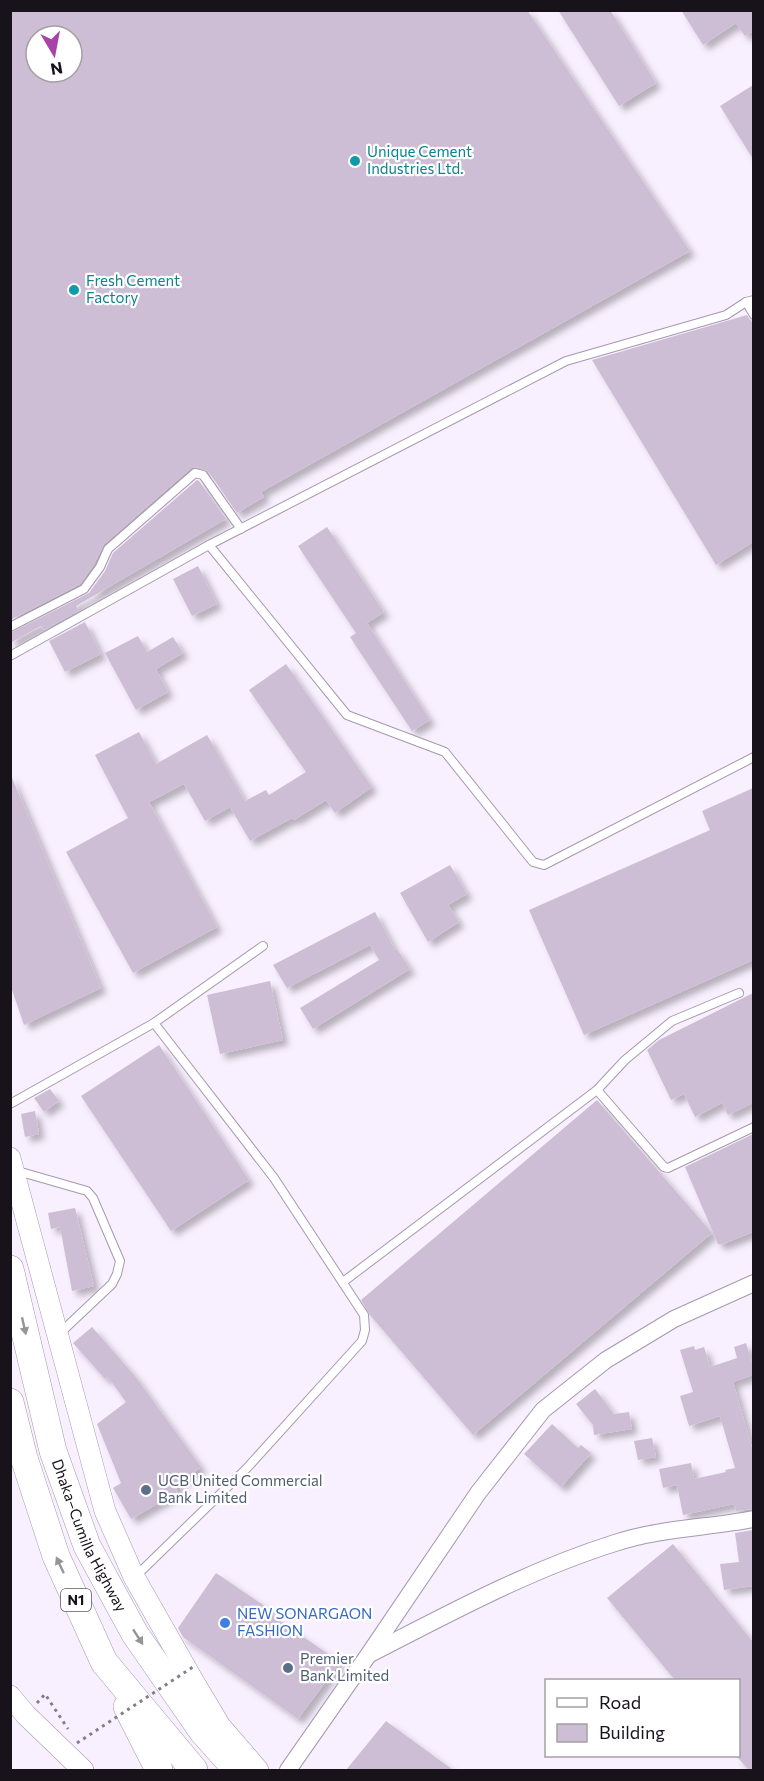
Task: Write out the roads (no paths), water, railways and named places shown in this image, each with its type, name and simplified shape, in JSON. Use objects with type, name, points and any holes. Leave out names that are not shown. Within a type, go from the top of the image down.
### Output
[{"type":"highway","name":"Dhaka–Cumilla Highway","points":[[10,1269],[53,1451],[87,1546],[135,1634],[203,1732],[237,1770]]},
{"type":"highway","name":"Dhaka–Cumilla Highway","points":[[10,1402],[24,1458],[56,1556],[104,1662],[159,1770]]},
{"type":"highway","name":"Dhaka–Cumilla Highway","points":[[104,1662],[194,1770]]},
{"type":"street","points":[[12,1164],[105,1511],[135,1577],[162,1628],[220,1726],[258,1770]]},
{"type":"street","points":[[288,1770],[478,1492],[543,1410],[606,1360],[674,1319],[753,1283]]},
{"type":"street","points":[[369,1654],[541,1570],[616,1542],[674,1529],[753,1519]]},
{"type":"street","points":[[10,1696],[26,1715],[83,1770]]},
{"type":"lane","points":[[10,656],[209,545],[566,362],[726,315],[750,301],[753,315]]},
{"type":"lane","points":[[10,627],[84,589],[100,567],[108,549],[195,474],[203,475],[241,529]]},
{"type":"lane","points":[[209,545],[347,715],[445,752],[533,862],[544,866],[753,757]]},
{"type":"lane","points":[[10,1104],[154,1023],[263,946]]},
{"type":"lane","points":[[343,1282],[597,1090],[625,1060],[672,1022],[739,993]]},
{"type":"lane","points":[[135,1577],[247,1468],[362,1341],[365,1330],[364,1315],[274,1178],[154,1023]]},
{"type":"lane","points":[[597,1090],[664,1167],[668,1168],[753,1127]]},
{"type":"lane","points":[[12,1164],[87,1191],[93,1198],[120,1261],[112,1284],[57,1335]]},
{"type":"place","name":"Unique Cement Industries Ltd.","points":[[355,161]]},
{"type":"place","name":"Fresh Cement Factory","points":[[74,290]]},
{"type":"place","name":"UCB United Commercial Bank Limited","points":[[146,1490]]},
{"type":"place","name":"NEW SONARGAON FASHION","points":[[225,1623]]},
{"type":"place","name":"Premier Bank Limited","points":[[288,1668]]}]
